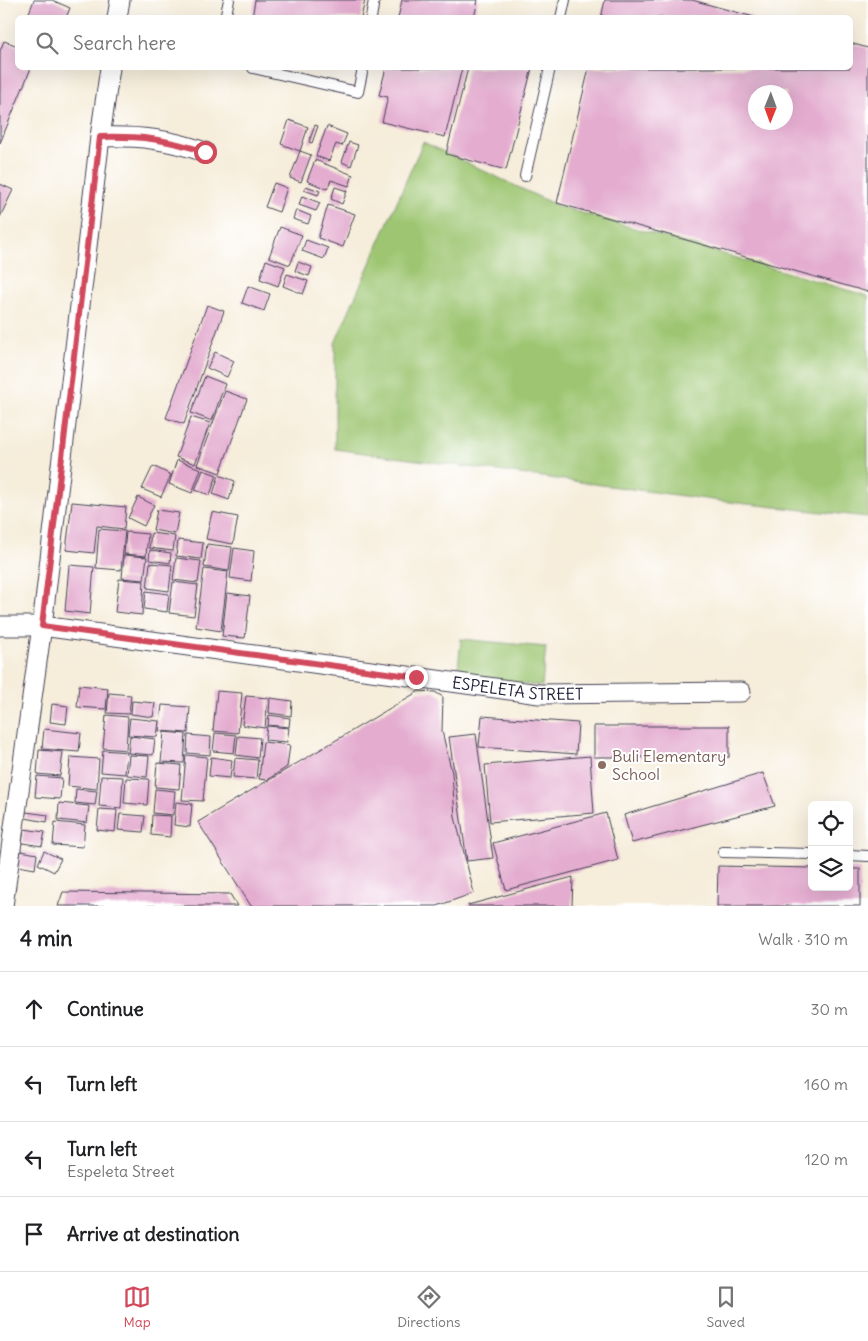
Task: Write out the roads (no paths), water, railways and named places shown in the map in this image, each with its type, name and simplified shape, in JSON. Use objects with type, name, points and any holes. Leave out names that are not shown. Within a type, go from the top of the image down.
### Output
[{"type":"street","points":[[118,15],[120,0]]},
{"type":"street","points":[[3,906],[42,626],[100,137],[110,70]]},
{"type":"street","points":[[100,137],[138,137],[164,140],[205,152]]},
{"type":"street","name":"ESPELETA STREET","points":[[0,626],[42,626],[539,694],[741,692]]},
{"type":"lane","points":[[226,15],[229,0]]},
{"type":"lane","points":[[372,15],[374,0]]},
{"type":"lane","points":[[562,15],[565,0]]},
{"type":"lane","points":[[262,70],[358,92],[362,70]]},
{"type":"lane","points":[[525,176],[550,70]]},
{"type":"lane","points":[[723,852],[808,854]]},
{"type":"lane","points":[[853,855],[868,856]]},
{"type":"place","name":"Buli Elementary School","points":[[602,765]]}]
